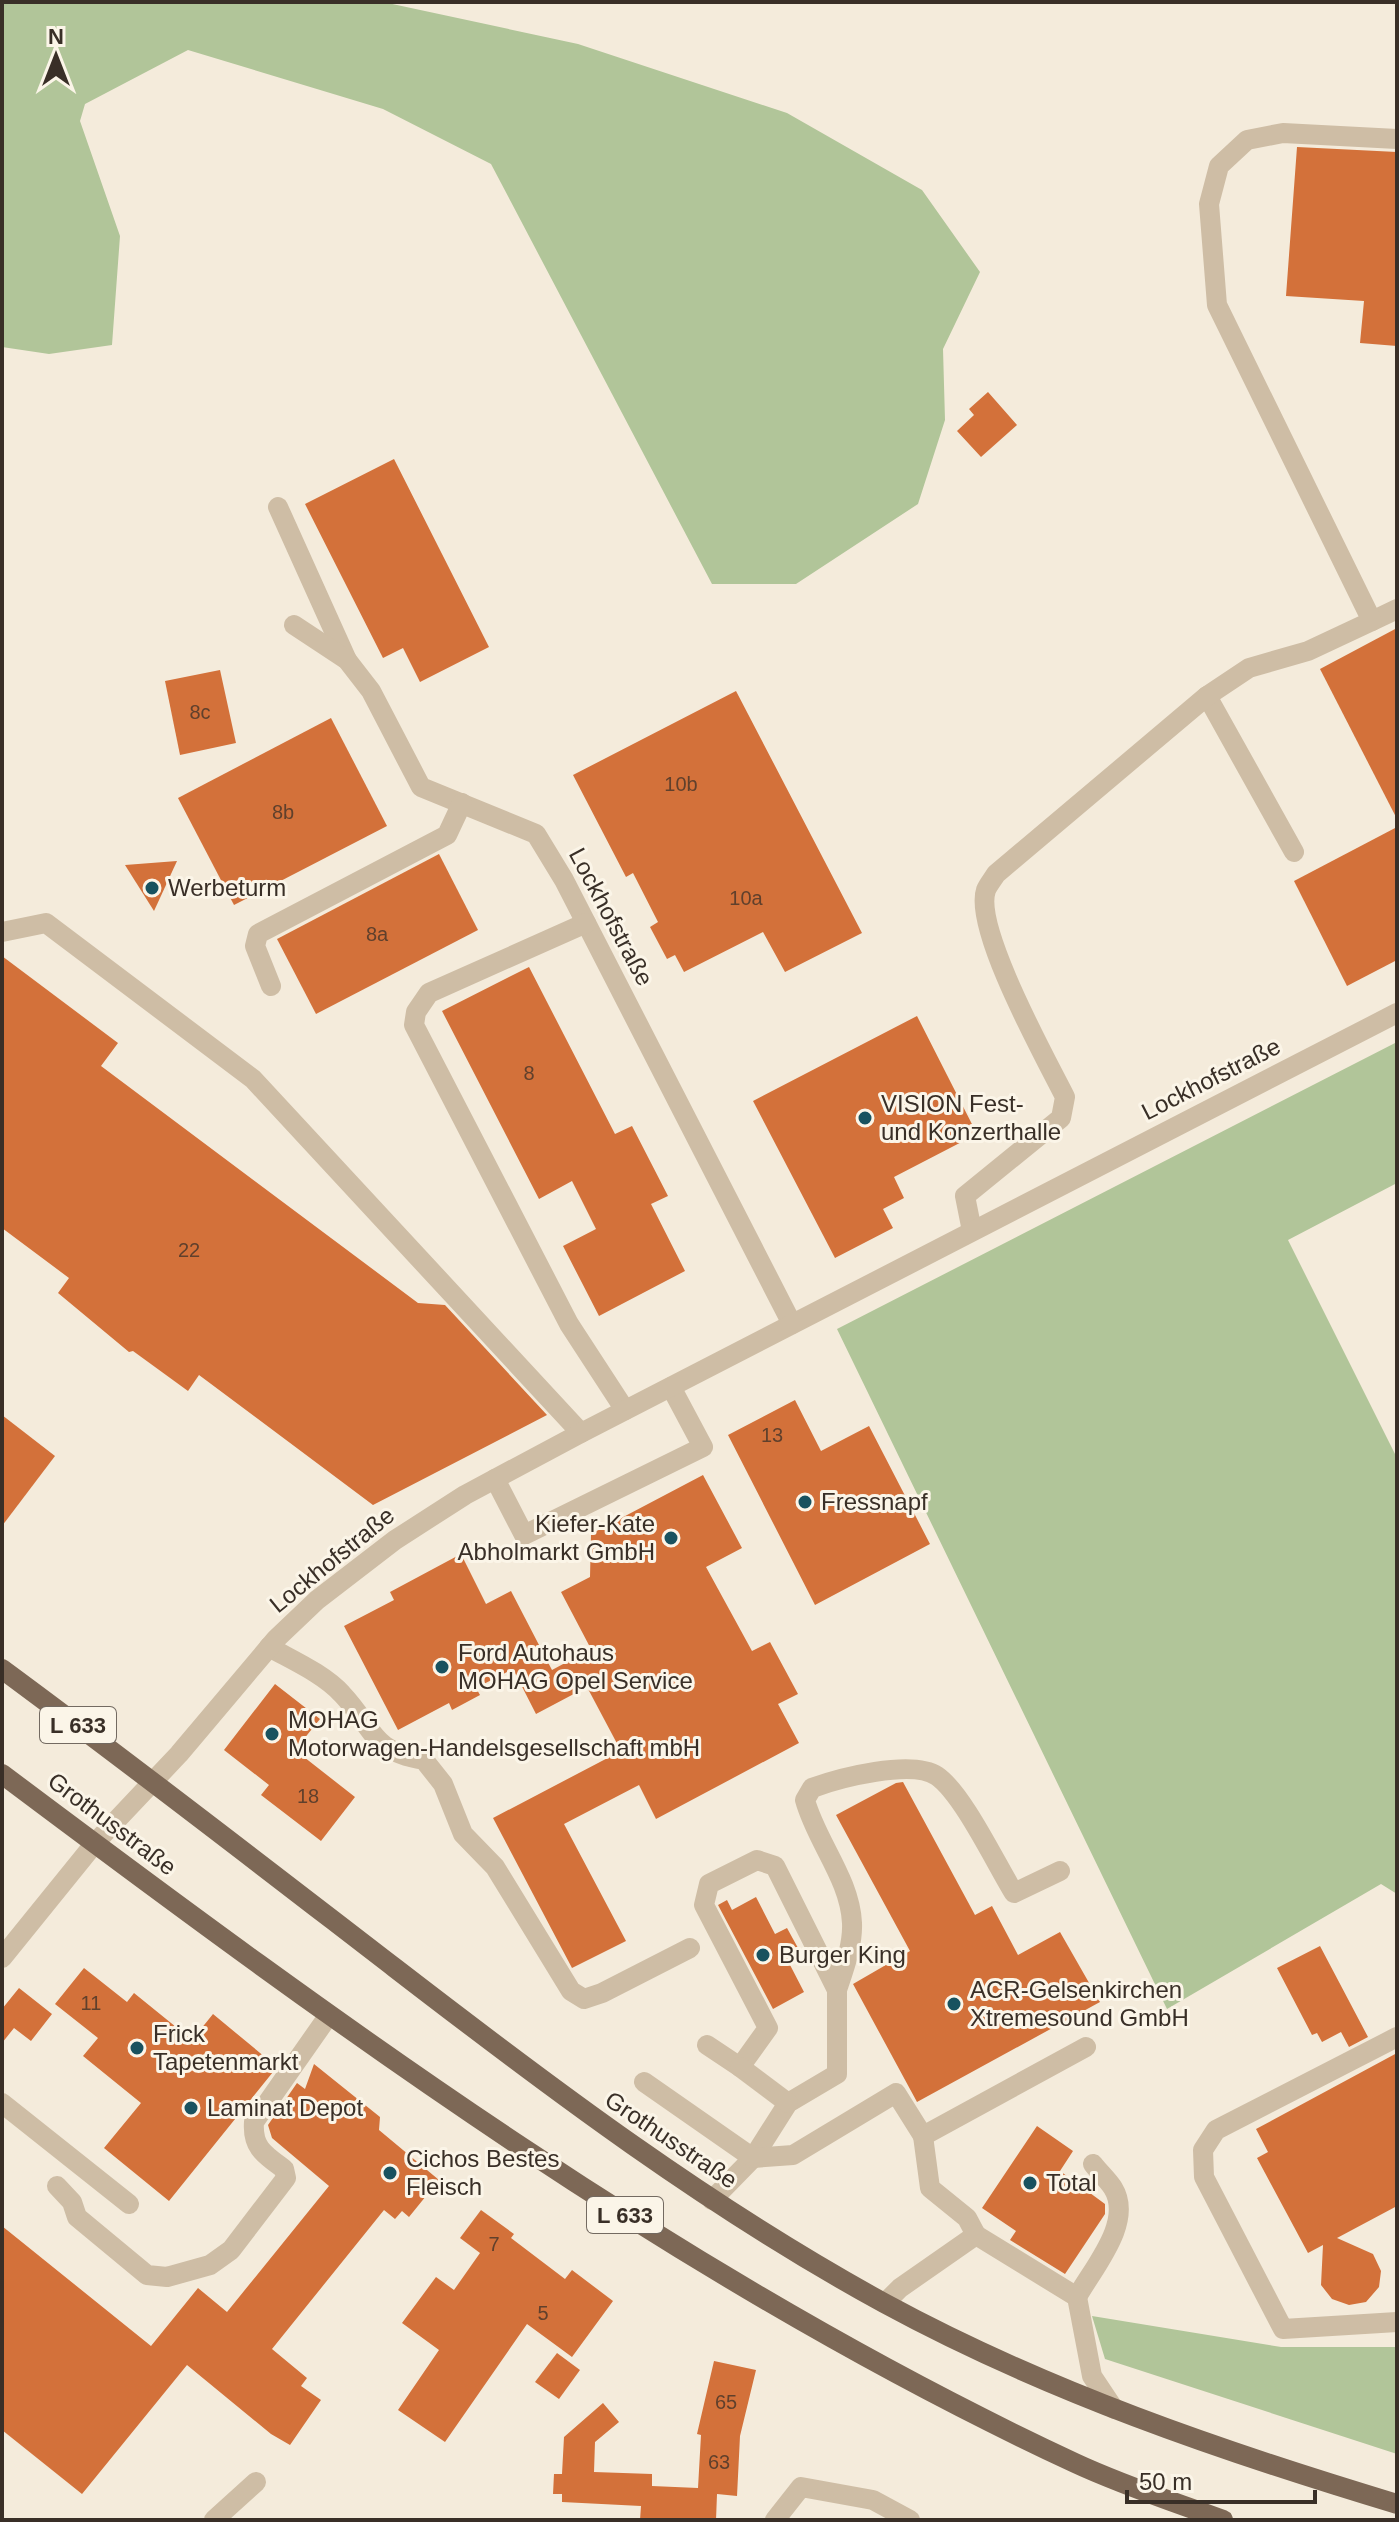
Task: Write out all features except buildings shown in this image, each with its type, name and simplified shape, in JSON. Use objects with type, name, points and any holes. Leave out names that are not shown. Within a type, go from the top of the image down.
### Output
[{"type":"main road","name":"Grothusstraße","points":[[2,1669],[563,2098],[712,2200],[885,2303],[997,2358],[1114,2409],[1288,2471],[1397,2504]]},
{"type":"main road","name":"Grothusstraße","points":[[2,1774],[329,2015],[558,2172],[686,2254],[847,2348],[1078,2464],[1223,2520]]},
{"type":"street","points":[[1372,621],[1217,305],[1209,204],[1219,166],[1247,140],[1283,133],[1397,139]]},
{"type":"street","points":[[278,507],[347,660]]},
{"type":"street","points":[[972,1231],[965,1196],[1061,1118],[1065,1097],[1008,982],[985,908],[986,890],[996,874],[1207,696],[1249,668],[1308,651],[1397,609]]},
{"type":"street","name":"Lockhofstraße","points":[[294,625],[347,660],[371,691],[421,787],[536,834],[586,923],[792,1324]]},
{"type":"street","points":[[1207,696],[1294,852]]},
{"type":"street","points":[[271,986],[255,946],[258,934],[447,835],[462,803]]},
{"type":"street","points":[[2,932],[46,923],[253,1079],[581,1433]]},
{"type":"street","points":[[586,923],[429,993],[416,1012],[414,1025],[569,1324],[625,1410]]},
{"type":"street","name":"Lockhofstraße","points":[[2,1957],[95,1843],[269,1647],[317,1600],[395,1540],[495,1479],[581,1433],[1397,1013]]},
{"type":"street","points":[[495,1479],[524,1535],[703,1447],[671,1387]]},
{"type":"street","points":[[269,1647],[340,1691],[376,1739],[395,1755],[424,1760],[443,1784],[463,1834],[495,1867],[571,1991],[584,1999],[602,1993],[690,1948]]},
{"type":"street","points":[[712,2200],[753,2158],[788,2103],[837,2074],[837,1990],[847,1960],[852,1922],[841,1881],[808,1813],[805,1800],[812,1788],[840,1777],[908,1769],[934,1774],[952,1789],[1014,1893],[1060,1871]]},
{"type":"street","points":[[740,2067],[768,2028],[704,1905],[709,1884],[757,1860],[775,1866],[837,1990]]},
{"type":"street","points":[[57,2186],[72,2202],[77,2217],[147,2275],[167,2277],[210,2265],[231,2250],[286,2178],[284,2169],[260,2151],[253,2139],[254,2122],[329,2015]]},
{"type":"street","points":[[1397,2037],[1216,2130],[1203,2150],[1204,2177],[1283,2329],[1397,2322]]},
{"type":"street","points":[[707,2045],[788,2103]]},
{"type":"street","points":[[923,2136],[1086,2047]]},
{"type":"street","points":[[644,2082],[753,2158],[793,2155],[896,2093],[923,2136],[930,2188],[967,2218],[976,2235],[1077,2297]]},
{"type":"street","points":[[2,2103],[129,2204]]},
{"type":"street","points":[[1093,2164],[1114,2189],[1120,2204],[1119,2220],[1077,2297],[1092,2376],[1114,2409]]},
{"type":"street","points":[[885,2303],[900,2288],[976,2235]]},
{"type":"street","points":[[214,2520],[256,2482]]},
{"type":"street","points":[[775,2520],[801,2487],[873,2500],[910,2520]]},
{"type":"green space","points":[[2,2],[383,2],[578,44],[787,113],[922,190],[980,272],[943,349],[945,420],[918,504],[796,584],[712,584],[491,164],[383,109],[188,50],[85,104],[80,121],[120,236],[112,345],[49,354],[2,347]]},
{"type":"green space","points":[[1397,1042],[1397,1183],[1288,1240],[1397,1458],[1397,1894],[1381,1884],[1167,2009],[837,1329]]},
{"type":"green space","points":[[1092,2316],[1281,2347],[1397,2347],[1397,2454],[1105,2359]]},
{"type":"place","name":"Werbeturm","points":[[152,888]]},
{"type":"place","name":"VISION Fest- und Konzerthalle","points":[[865,1118]]},
{"type":"place","name":"Fressnapf","points":[[805,1502]]},
{"type":"place","name":"Kiefer-Kate Abholmarkt GmbH","points":[[671,1538]]},
{"type":"place","name":"Ford Autohaus MOHAG Opel Service","points":[[442,1667]]},
{"type":"place","name":"MOHAG Motorwagen-Handelsgesellschaft mbH","points":[[272,1734]]},
{"type":"place","name":"Burger King","points":[[763,1955]]},
{"type":"place","name":"ACR-Gelsenkirchen Xtremesound GmbH","points":[[954,2004]]},
{"type":"place","name":"Frick Tapetenmarkt","points":[[137,2048]]},
{"type":"place","name":"Laminat Depot","points":[[191,2108]]},
{"type":"place","name":"Cichos Bestes Fleisch","points":[[390,2173]]},
{"type":"place","name":"Total","points":[[1030,2183]]}]
